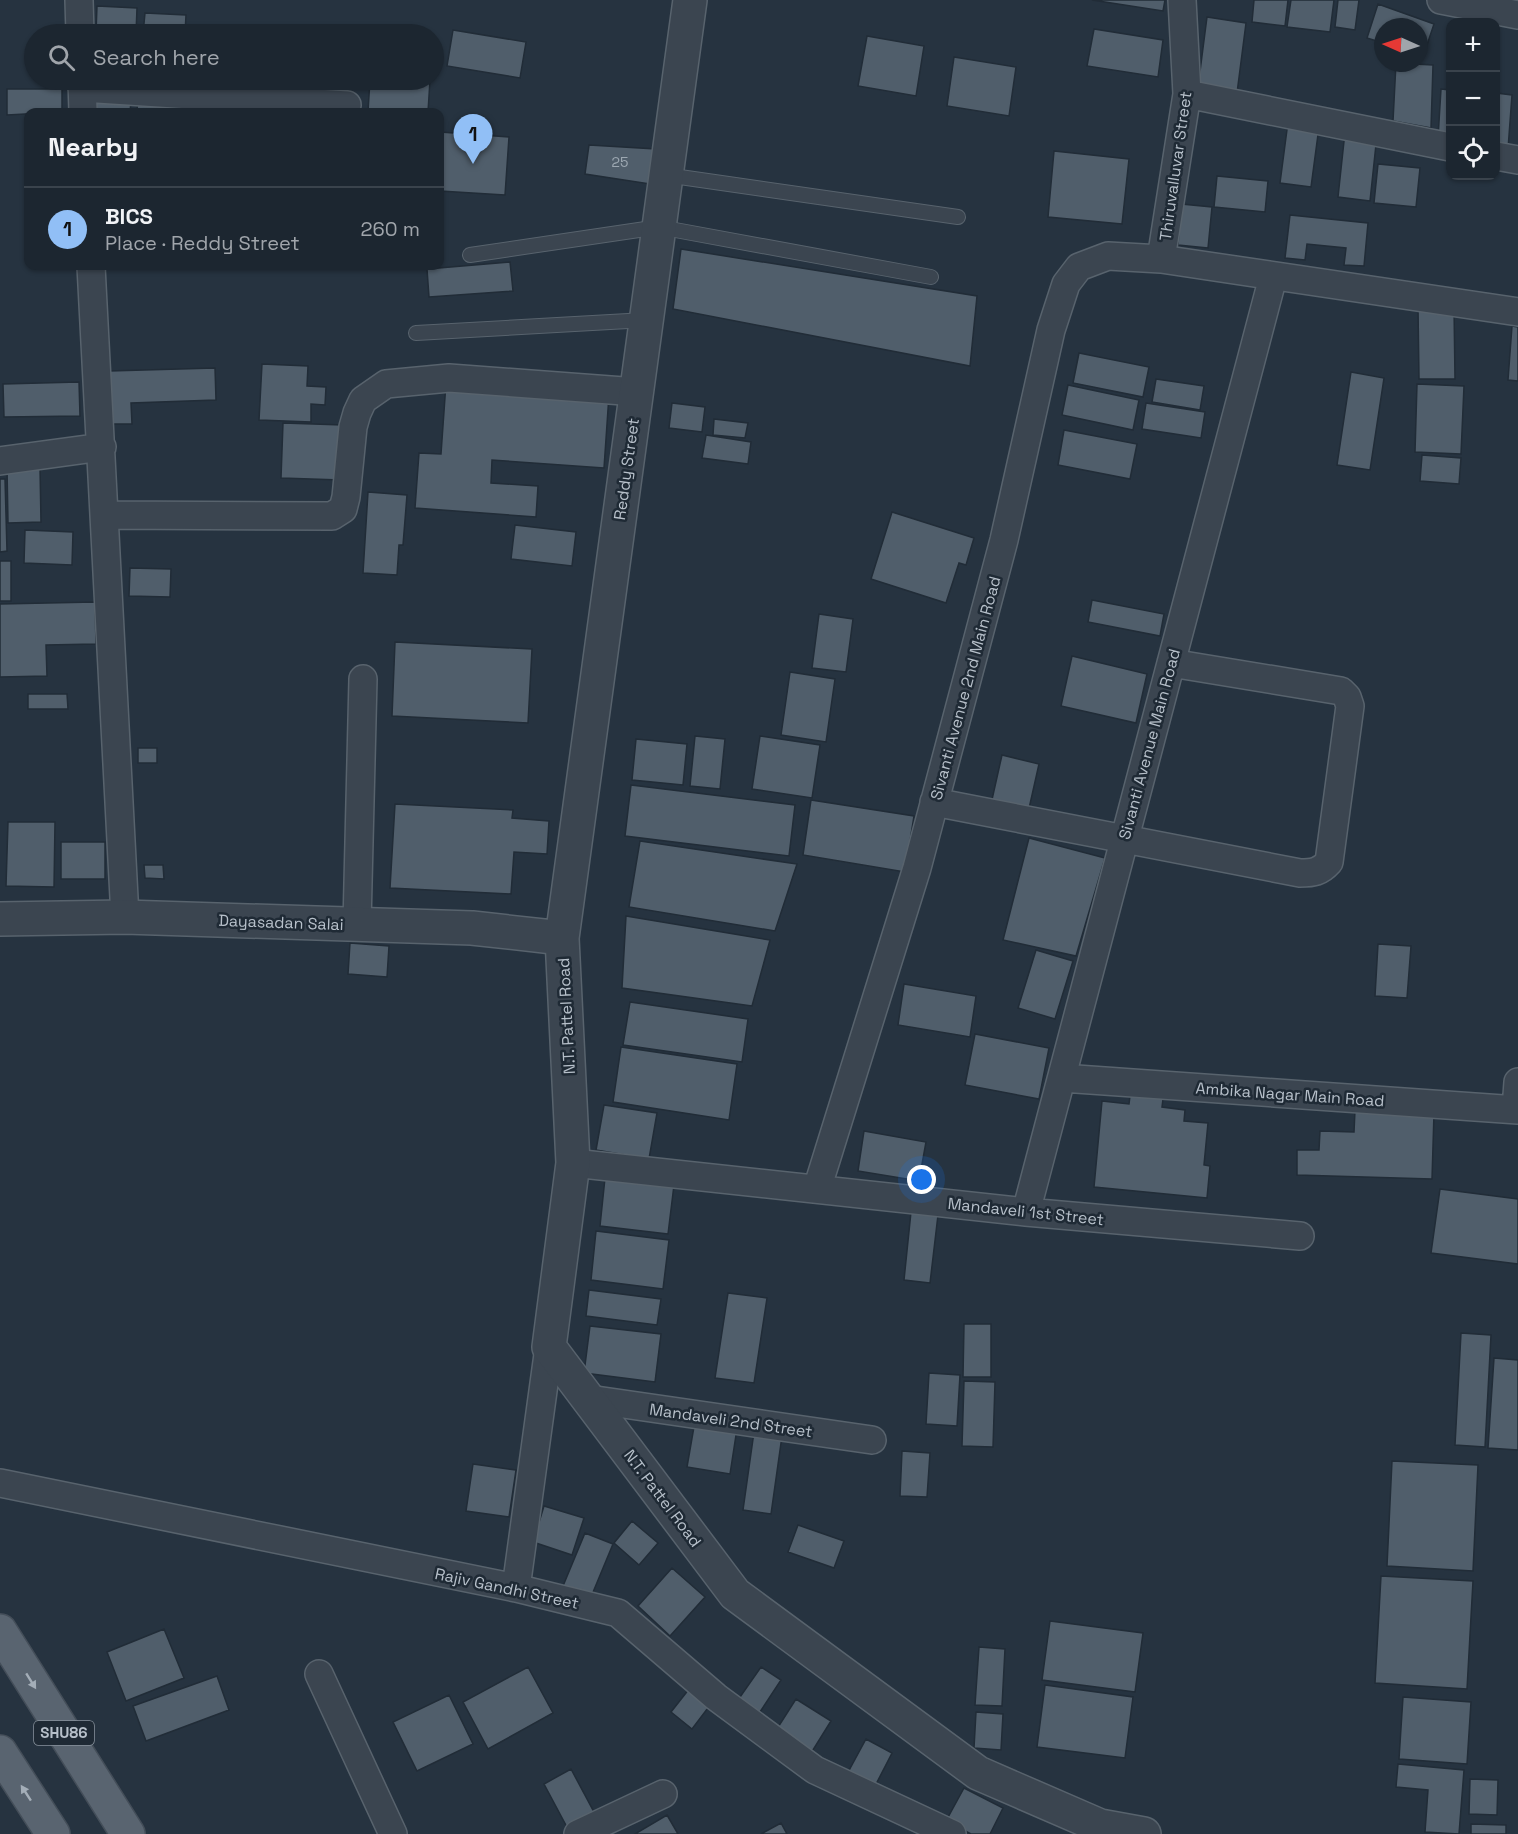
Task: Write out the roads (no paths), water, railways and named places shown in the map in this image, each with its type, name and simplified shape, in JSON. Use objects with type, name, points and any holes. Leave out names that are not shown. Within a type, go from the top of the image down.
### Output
[{"type":"main road","name":"SHU86","points":[[0,1631],[128,1834]]},
{"type":"main road","points":[[2,1758],[53,1834]]},
{"type":"street","points":[[79,0],[80,24]]},
{"type":"street","name":"Reddy Street","points":[[562,938],[690,0]]},
{"type":"street","name":"Thiruvalluvar Street","points":[[1161,259],[1187,94],[1182,0]]},
{"type":"street","points":[[1441,0],[1518,15]]},
{"type":"street","points":[[82,93],[347,105]]},
{"type":"street","points":[[1187,94],[1446,146]]},
{"type":"street","points":[[1500,157],[1518,160]]},
{"type":"street","name":"Sivanti Avenue 2nd Main Road","points":[[817,1189],[917,868],[1004,540],[1051,330],[1066,284],[1079,267],[1108,256],[1161,259],[1518,312]]},
{"type":"street","points":[[91,270],[125,917]]},
{"type":"street","name":"Sivanti Avenue Main Road","points":[[1026,1212],[1273,277]]},
{"type":"street","points":[[105,515],[332,516],[343,509],[346,497],[353,427],[357,413],[363,400],[386,384],[449,378],[637,392]]},
{"type":"street","points":[[0,461],[102,447]]},
{"type":"street","points":[[934,802],[1300,873],[1314,873],[1323,869],[1329,862],[1350,706],[1347,697],[1341,691],[1171,663]]},
{"type":"street","points":[[357,924],[363,679]]},
{"type":"street","name":"Dayasadan Salai","points":[[0,919],[125,917],[357,924],[472,928],[562,938]]},
{"type":"street","name":"N.T. Pattel Road","points":[[562,938],[573,1163],[549,1347],[735,1594],[978,1773],[1100,1826],[1144,1834]]},
{"type":"street","name":"Ambika Nagar Main Road","points":[[1062,1078],[1517,1109]]},
{"type":"street","points":[[1517,1109],[1518,1082]]},
{"type":"street","name":"Mandaveli 1st Street","points":[[573,1163],[1026,1212],[1300,1236]]},
{"type":"street","points":[[516,1588],[549,1347]]},
{"type":"street","name":"Mandaveli 2nd Street","points":[[589,1400],[872,1440]]},
{"type":"street","name":"Rajiv Gandhi Street","points":[[0,1484],[516,1588],[618,1613],[716,1697],[815,1770],[952,1834]]},
{"type":"street","points":[[320,1674],[393,1834]]},
{"type":"street","points":[[578,1834],[663,1794]]},
{"type":"lane","points":[[666,175],[958,217]]},
{"type":"lane","points":[[470,255],[659,227],[931,276]]},
{"type":"lane","points":[[416,333],[646,320]]},
{"type":"place","name":"BICS","points":[[473,164]]}]
